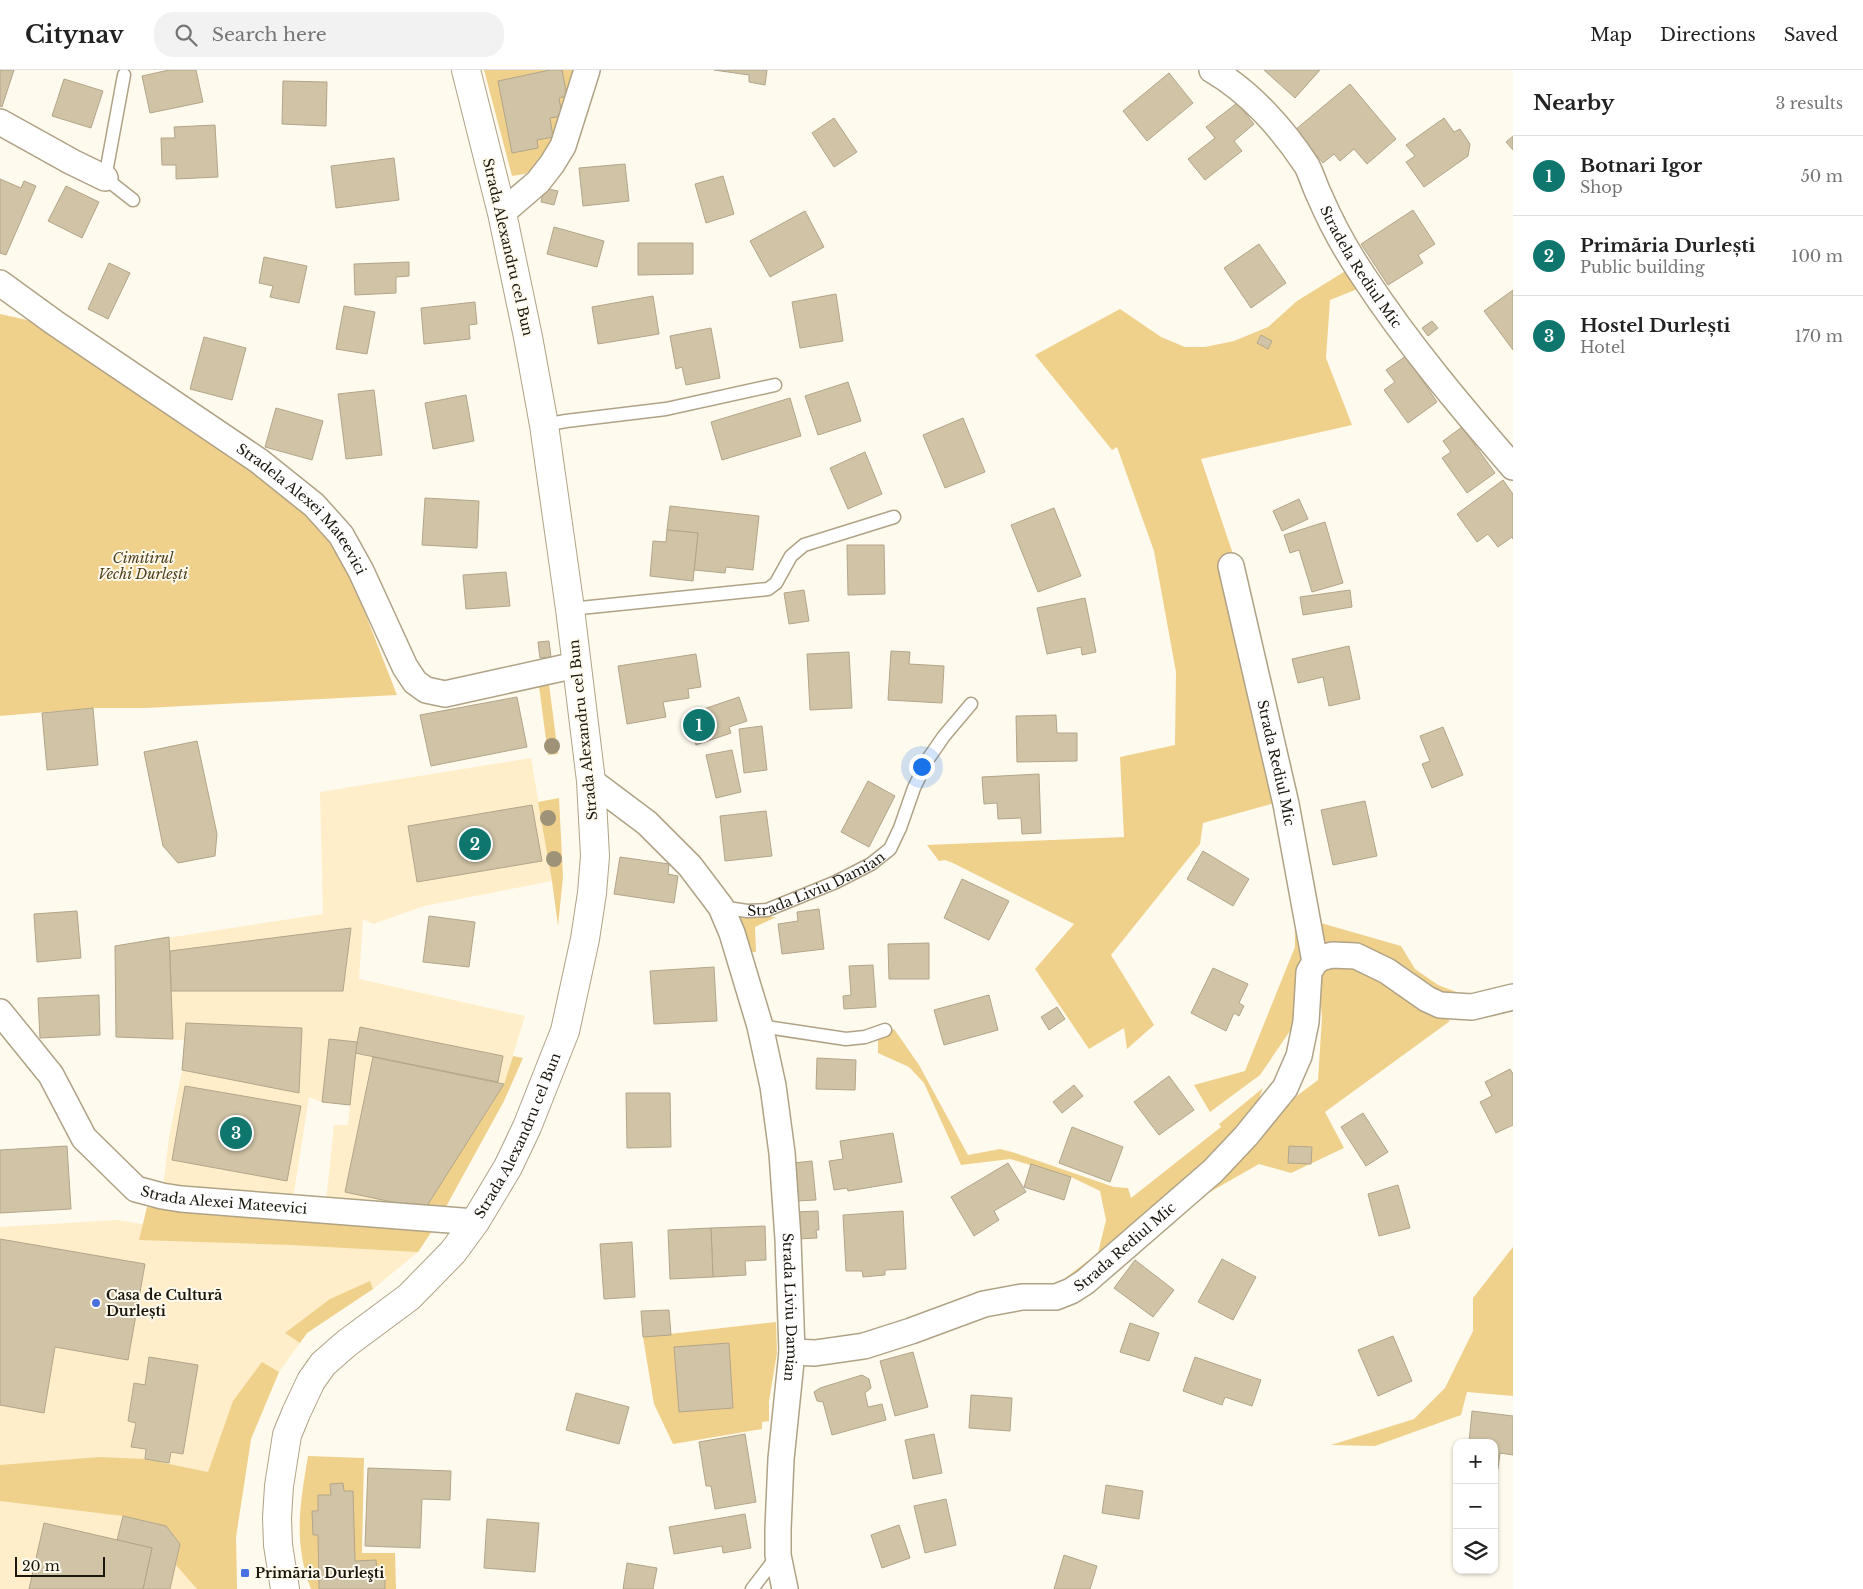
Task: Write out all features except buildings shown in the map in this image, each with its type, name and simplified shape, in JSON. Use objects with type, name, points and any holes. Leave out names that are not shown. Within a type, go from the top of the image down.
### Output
[{"type":"street","name":"Strada Alexandru cel Bun","points":[[285,1589],[278,1545],[277,1518],[279,1486],[287,1435],[311,1381],[323,1364],[415,1291],[453,1252],[475,1222],[508,1167],[527,1127],[565,1030],[585,939],[592,893],[595,856],[591,781],[570,610],[544,425],[502,213],[466,70]]},
{"type":"street","points":[[502,213],[538,182],[563,146],[587,70]]},
{"type":"street","name":"Stradela Rediul Mic","points":[[1212,70],[1228,79],[1256,104],[1285,136],[1308,168],[1335,228],[1363,276],[1406,337],[1513,467]]},
{"type":"street","points":[[0,122],[105,178]]},
{"type":"street","name":"Stradela Alexei Mateevici","points":[[0,283],[55,323],[259,461],[314,505],[341,536],[361,571],[405,667],[415,682],[426,690],[445,694],[576,665]]},
{"type":"street","name":"Strada Rediul Mic","points":[[792,1352],[815,1353],[864,1346],[984,1304],[1022,1297],[1056,1297],[1071,1291],[1085,1282],[1213,1171],[1246,1136],[1285,1088],[1299,1056],[1306,1022],[1309,972],[1315,962],[1286,804],[1231,566]]},
{"type":"street","name":"Strada Liviu Damian","points":[[591,781],[647,823],[690,866],[722,907],[732,933],[760,1026],[773,1086],[782,1153],[792,1352],[781,1459],[778,1555],[786,1589]]},
{"type":"street","points":[[1315,962],[1332,955],[1356,956],[1388,971],[1427,999],[1440,1005],[1472,1006],[1513,997]]},
{"type":"street","name":"Strada Alexei Mateevici","points":[[0,1012],[51,1075],[84,1138],[136,1189],[181,1199],[475,1222]]},
{"type":"lane","points":[[124,75],[105,178],[134,200]]},
{"type":"lane","points":[[544,425],[666,409],[775,386]]},
{"type":"lane","points":[[570,610],[768,588],[776,583],[791,556],[804,545],[894,517]]},
{"type":"lane","name":"Strada Liviu Damian","points":[[722,907],[747,911],[767,910],[836,882],[871,864],[890,849],[900,828],[914,788],[928,759],[944,736],[971,704]]},
{"type":"lane","points":[[760,1026],[846,1039],[866,1037],[885,1030]]},
{"type":"lane","points":[[752,1589],[778,1555]]},
{"type":"shaded area","points":[[531,758],[552,881],[424,906],[373,924],[363,919],[359,979],[525,1016],[504,1084],[422,1214],[326,1202],[334,1125],[348,1125],[350,1105],[322,1102],[309,1097],[293,1199],[163,1186],[169,1138],[182,1070],[184,1040],[116,1037],[115,946],[323,914],[320,792]]},
{"type":"shaded area","points":[[117,1220],[143,1224],[423,1244],[418,1252],[373,1289],[307,1333],[279,1372],[251,1439],[236,1537],[237,1589],[0,1589],[0,1227]]},
{"type":"green space","points":[[484,70],[582,70],[577,88],[542,163],[525,174],[512,176]]},
{"type":"green space","points":[[1347,270],[1360,288],[1330,300],[1326,358],[1352,425],[1201,459],[1233,554],[1219,558],[1275,803],[1203,823],[1200,844],[1111,955],[1154,1025],[1127,1049],[1124,1028],[1089,1049],[1035,969],[1074,924],[953,863],[945,860],[939,861],[927,845],[1124,837],[1120,757],[1175,745],[1176,672],[1154,551],[1117,447],[1112,450],[1035,355],[1120,309],[1161,337],[1185,347],[1205,347],[1234,341],[1268,327],[1297,301]]},
{"type":"green space","name":"Cimitirul Vechi Durlești","points":[[0,314],[27,320],[97,359],[272,483],[314,518],[351,577],[397,695],[145,708],[93,708],[0,716]]},
{"type":"green space","points":[[549,684],[558,754],[548,755],[539,686]]},
{"type":"green space","points":[[559,798],[563,877],[558,926],[538,802]]},
{"type":"green space","points":[[1295,907],[1303,951],[1292,1028],[1260,1075],[1210,1112],[1194,1085],[1245,1071],[1295,947]]},
{"type":"green space","points":[[733,916],[776,917],[755,927],[756,952],[746,952]]},
{"type":"green space","points":[[1314,921],[1401,946],[1415,969],[1438,985],[1467,996],[1441,997],[1316,940]]},
{"type":"green space","points":[[1330,963],[1355,964],[1450,1021],[1325,1112],[1344,1148],[1291,1173],[1259,1164],[1189,1204],[1290,1101],[1318,1080],[1322,1017],[1318,974]]},
{"type":"green space","points":[[894,1029],[919,1065],[968,1155],[1000,1149],[1012,1152],[1114,1187],[1128,1188],[1131,1198],[1221,1127],[1219,1124],[1263,1088],[1253,1114],[1226,1148],[1095,1263],[1064,1279],[1098,1253],[1106,1220],[1100,1191],[1071,1177],[1010,1159],[961,1165],[924,1083],[909,1067],[878,1053],[878,1038]]},
{"type":"green space","points":[[513,1056],[523,1058],[504,1101],[442,1214],[422,1214],[504,1084]]},
{"type":"green space","points":[[147,1207],[432,1231],[418,1252],[291,1245],[139,1240]]},
{"type":"green space","points":[[1513,1247],[1513,1396],[1467,1392],[1461,1415],[1375,1446],[1331,1445],[1414,1419],[1445,1388],[1473,1331],[1473,1298]]},
{"type":"green space","points":[[370,1281],[373,1289],[307,1333],[300,1343],[285,1333],[330,1299]]},
{"type":"green space","points":[[776,1322],[777,1353],[769,1401],[769,1421],[762,1422],[762,1429],[673,1444],[654,1404],[643,1337]]},
{"type":"green space","points":[[262,1362],[279,1372],[251,1439],[236,1537],[237,1589],[197,1589],[176,1565],[180,1544],[165,1526],[123,1516],[0,1501],[0,1465],[99,1457],[145,1459],[208,1472],[233,1401]]},
{"type":"green space","points":[[308,1456],[364,1458],[362,1553],[395,1553],[396,1589],[311,1589],[305,1572],[300,1539],[301,1507]]},
{"type":"place","name":"Botnari Igor","points":[[699,725]]},
{"type":"place","name":"Primăria Durlești","points":[[475,844]]},
{"type":"place","name":"Hostel Durlești","points":[[236,1133]]},
{"type":"place","name":"Casa de Cultură Durlești","points":[[96,1303]]},
{"type":"place","name":"Primăria Durleşti","points":[[245,1573]]}]
